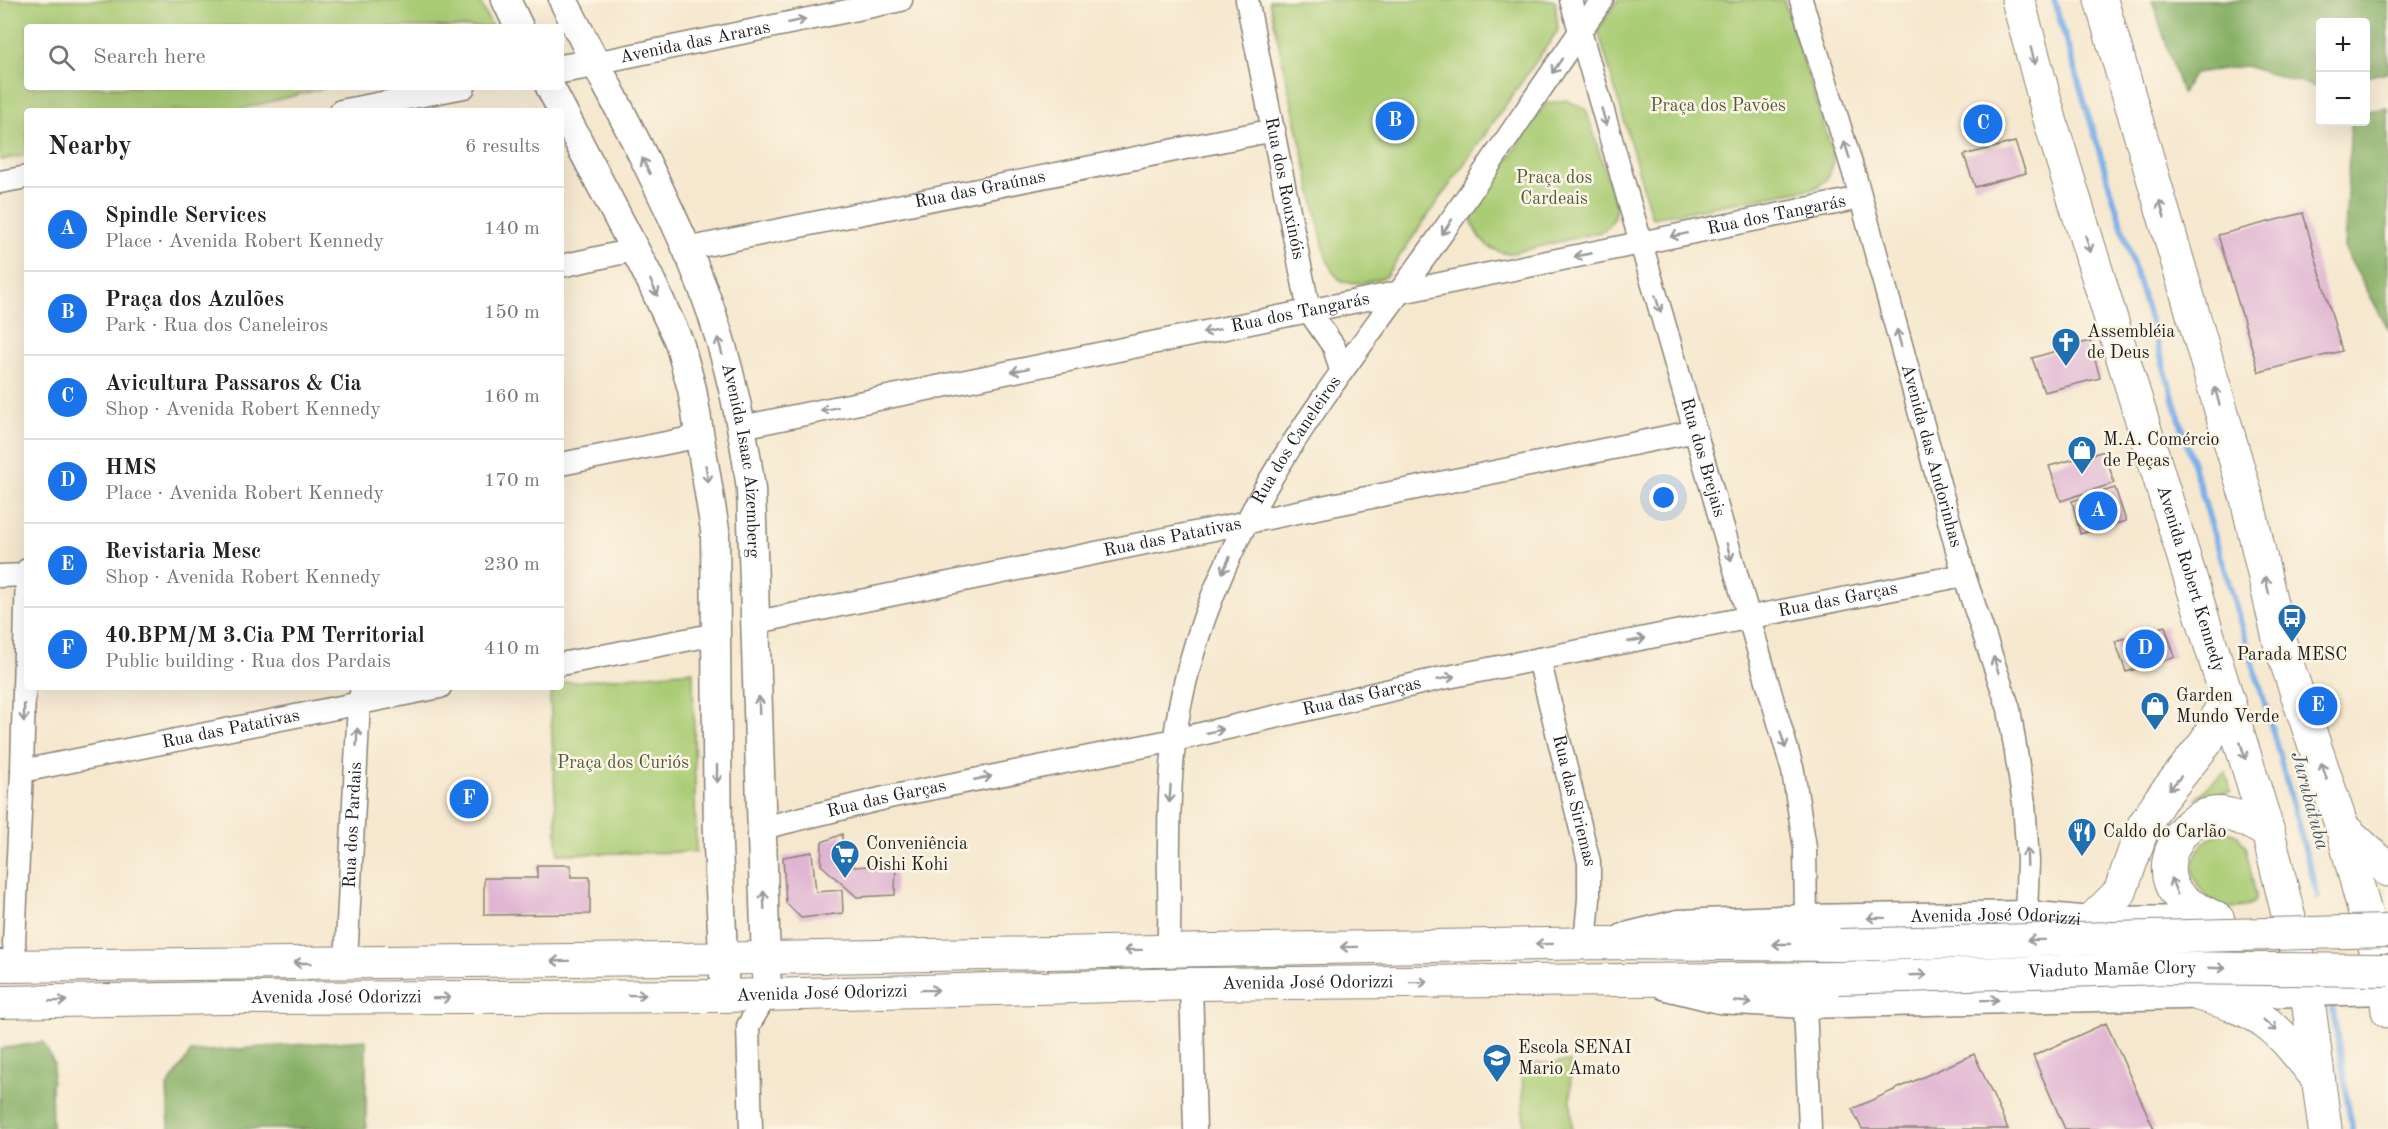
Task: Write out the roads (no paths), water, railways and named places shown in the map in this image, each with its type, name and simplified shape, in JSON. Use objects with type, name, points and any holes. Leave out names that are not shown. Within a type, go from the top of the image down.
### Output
[{"type":"main road","name":"Avenida Robert Kennedy","points":[[2018,0],[2051,123],[2268,832],[2307,992],[2325,1129]]},
{"type":"main road","points":[[2101,0],[2247,499],[2280,643],[2342,827],[2380,920],[2387,991]]},
{"type":"main road","points":[[2091,921],[2120,892],[2143,827],[2160,800],[2207,741],[2226,697]]},
{"type":"main road","points":[[2218,920],[2183,900],[2173,888],[2169,872],[2175,842],[2193,821],[2214,813],[2230,814],[2268,832]]},
{"type":"main road","points":[[2342,827],[2388,870]]},
{"type":"main road","name":"Viaduto Mamãe Clory","points":[[1840,945],[2380,920]]},
{"type":"main road","name":"Avenida José Odorizzi","points":[[8,965],[766,958],[1594,943],[1840,945]]},
{"type":"main road","name":"Viaduto Mamãe Clory","points":[[1838,978],[2163,968],[2387,991]]},
{"type":"main road","name":"Avenida José Odorizzi","points":[[0,1002],[225,998],[725,996],[1191,984],[1838,978]]},
{"type":"main road","points":[[2198,994],[2242,1006],[2270,1022],[2319,1081]]},
{"type":"street","points":[[506,0],[518,24]]},
{"type":"street","name":"Avenida Isaac Aizemberg","points":[[563,0],[686,249],[714,324],[742,427],[752,489],[767,994]]},
{"type":"street","name":"Rua dos Rouxinóis","points":[[1247,0],[1309,311],[1334,347],[1341,370]]},
{"type":"street","name":"Rua dos Brejais","points":[[1571,0],[1793,771],[1805,848],[1806,919]]},
{"type":"street","name":"Rua dos Caneleiros","points":[[1168,950],[1171,918],[1170,795],[1175,740],[1184,687],[1218,580],[1276,467],[1341,370],[1446,228],[1602,0]]},
{"type":"street","name":"Avenida das Andorinhas","points":[[1801,0],[1860,198],[1964,575],[1996,664],[2014,733],[2024,803],[2028,861],[2026,915]]},
{"type":"street","name":"Avenida das Araras","points":[[595,63],[889,1]]},
{"type":"street","points":[[564,68],[595,63]]},
{"type":"street","points":[[356,108],[448,90]]},
{"type":"street","name":"Avenida Isaac Aizemberg","points":[[551,90],[560,108]]},
{"type":"street","name":"Avenida Isaac Aizemberg","points":[[564,116],[679,342],[693,389],[715,530],[718,846],[725,996]]},
{"type":"street","name":"Rua das Graúnas","points":[[686,249],[1274,130]]},
{"type":"street","points":[[0,182],[24,178]]},
{"type":"street","name":"Rua dos Tangarás","points":[[742,427],[1860,198]]},
{"type":"street","points":[[564,265],[634,250]]},
{"type":"street","name":"Rua das Patativas","points":[[757,622],[1696,431]]},
{"type":"street","points":[[564,463],[700,436]]},
{"type":"street","points":[[0,576],[24,575]]},
{"type":"street","name":"Rua das Garças","points":[[762,828],[889,797],[1175,740],[1539,659],[1748,620],[1964,575]]},
{"type":"street","points":[[564,663],[717,634]]},
{"type":"street","name":"Rua das Siriemas","points":[[1539,659],[1584,834],[1589,862],[1594,943]]},
{"type":"street","points":[[8,965],[14,943],[24,690]]},
{"type":"street","name":"Rua das Patativas","points":[[22,771],[361,695],[410,690]]},
{"type":"street","name":"Rua dos Pardais","points":[[346,963],[361,695]]},
{"type":"street","name":"Avenida José Odorizzi","points":[[1594,943],[1678,924],[1806,919],[2026,915],[2091,921],[2380,920]]},
{"type":"street","name":"Avenida José Odorizzi","points":[[1645,980],[1719,999],[1805,1004],[2387,991]]},
{"type":"street","points":[[1191,984],[1195,1129]]},
{"type":"street","points":[[751,1129],[748,1026],[767,994]]},
{"type":"street","points":[[725,996],[748,1026]]},
{"type":"street","points":[[1805,1004],[1810,1129]]},
{"type":"waterway","points":[[2054,0],[2268,714],[2318,897]]},
{"type":"waterway","name":"Jurubatuba","points":[[2332,1003],[2352,1129]]},
{"type":"place","name":"Praça dos Azulões","points":[[1395,121]]},
{"type":"place","name":"Avicultura Passaros & Cia","points":[[1983,124]]},
{"type":"place","name":"Assembléia de Deus","points":[[2066,368]]},
{"type":"place","name":"M.A. Comércio de Peças","points":[[2082,476]]},
{"type":"place","name":"Spindle Services","points":[[2098,511]]},
{"type":"place","name":"Parada MESC","points":[[2292,644]]},
{"type":"place","name":"HMS","points":[[2145,649]]},
{"type":"place","name":"Revistaria Mesc","points":[[2318,706]]},
{"type":"place","name":"Garden Mundo Verde","points":[[2155,732]]},
{"type":"place","name":"40.BPM/M 3.Cia PM Territorial","points":[[469,799]]},
{"type":"place","name":"Caldo do Carlão","points":[[2082,858]]},
{"type":"place","name":"Conveniência Oishi Kohi","points":[[845,880]]},
{"type":"place","name":"Escola SENAI Mario Amato","points":[[1497,1084]]},
{"type":"park label","name":"Praça dos Pavões","points":[[1718,106]]},
{"type":"park label","name":"Praça dos Cardeais","points":[[1554,188]]},
{"type":"park label","name":"Praça dos Curiós","points":[[623,763]]}]
